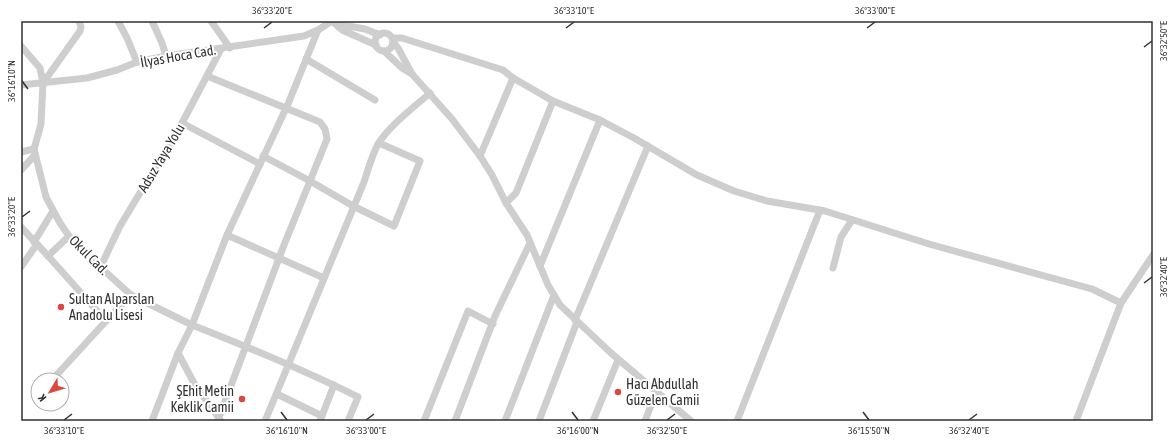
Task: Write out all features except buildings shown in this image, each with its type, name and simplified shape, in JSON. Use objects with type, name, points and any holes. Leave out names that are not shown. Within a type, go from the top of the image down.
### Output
[{"type":"street","points":[[43,83],[80,31],[81,27],[79,21]]},
{"type":"street","points":[[118,21],[137,62]]},
{"type":"street","points":[[152,21],[166,56]]},
{"type":"street","points":[[211,21],[230,48]]},
{"type":"street","points":[[334,22],[365,29],[380,35],[387,34],[398,48],[412,74],[452,119],[480,156],[492,175],[506,203],[527,235],[548,285],[560,305],[618,360],[691,421]]},
{"type":"street","points":[[334,22],[342,30],[376,45],[402,68],[412,74]]},
{"type":"street","name":"İlyas Hoca Cad.","points":[[21,85],[87,78],[117,70],[137,62],[166,56],[230,48],[304,36],[334,22]]},
{"type":"street","points":[[152,421],[178,353],[192,325],[227,235],[286,108],[318,30]]},
{"type":"street","points":[[376,45],[377,38],[380,35]]},
{"type":"street","points":[[392,40],[402,38],[503,70],[513,78],[553,101],[600,120],[697,175],[734,191],[767,201],[820,210],[929,244],[1092,289],[1121,302]]},
{"type":"street","points":[[384,51],[390,48],[392,40]]},
{"type":"street","points":[[21,46],[40,68],[43,83],[41,124],[34,152],[21,170]]},
{"type":"street","name":"Adsız Yaya Yolu","points":[[100,268],[120,226],[182,123],[221,49]]},
{"type":"street","points":[[306,59],[375,100]]},
{"type":"street","points":[[207,76],[317,121],[325,129],[327,134],[326,142],[279,258],[219,420]]},
{"type":"street","points":[[480,156],[513,78]]},
{"type":"street","points":[[265,421],[379,143],[391,128],[430,93]]},
{"type":"street","points":[[506,203],[516,193],[553,101]]},
{"type":"street","points":[[540,266],[600,120]]},
{"type":"street","points":[[182,123],[260,164]]},
{"type":"street","points":[[263,156],[353,206],[394,226],[420,161],[379,143]]},
{"type":"street","points":[[539,421],[576,321],[648,146]]},
{"type":"street","points":[[21,152],[34,152]]},
{"type":"street","name":"Okul Cad.","points":[[34,152],[46,197],[69,236],[100,268],[131,295],[192,325],[246,346],[358,397],[348,421]]},
{"type":"street","points":[[737,421],[820,210]]},
{"type":"street","points":[[21,267],[53,211]]},
{"type":"street","points":[[833,268],[841,237],[852,220]]},
{"type":"street","points":[[21,227],[106,322]]},
{"type":"street","points":[[227,235],[324,278]]},
{"type":"street","points":[[48,256],[69,236]]},
{"type":"street","points":[[455,421],[493,324],[530,243]]},
{"type":"street","points":[[1076,421],[1121,302],[1153,256]]},
{"type":"street","points":[[59,372],[131,295]]},
{"type":"street","points":[[504,421],[554,295]]},
{"type":"street","points":[[424,421],[468,311],[493,324]]},
{"type":"street","points":[[178,353],[195,385],[219,420]]},
{"type":"street","points":[[593,421],[618,360]]},
{"type":"street","points":[[277,394],[321,418],[334,385]]},
{"type":"street","points":[[645,421],[656,392]]},
{"type":"place","name":"Sultan Alparslan Anadolu Lisesi","points":[[61,307]]},
{"type":"place","name":"Hacı Abdullah Güzelen Camii","points":[[618,392]]},
{"type":"place","name":"ŞEhit Metin Keklik Camii","points":[[242,399]]}]
